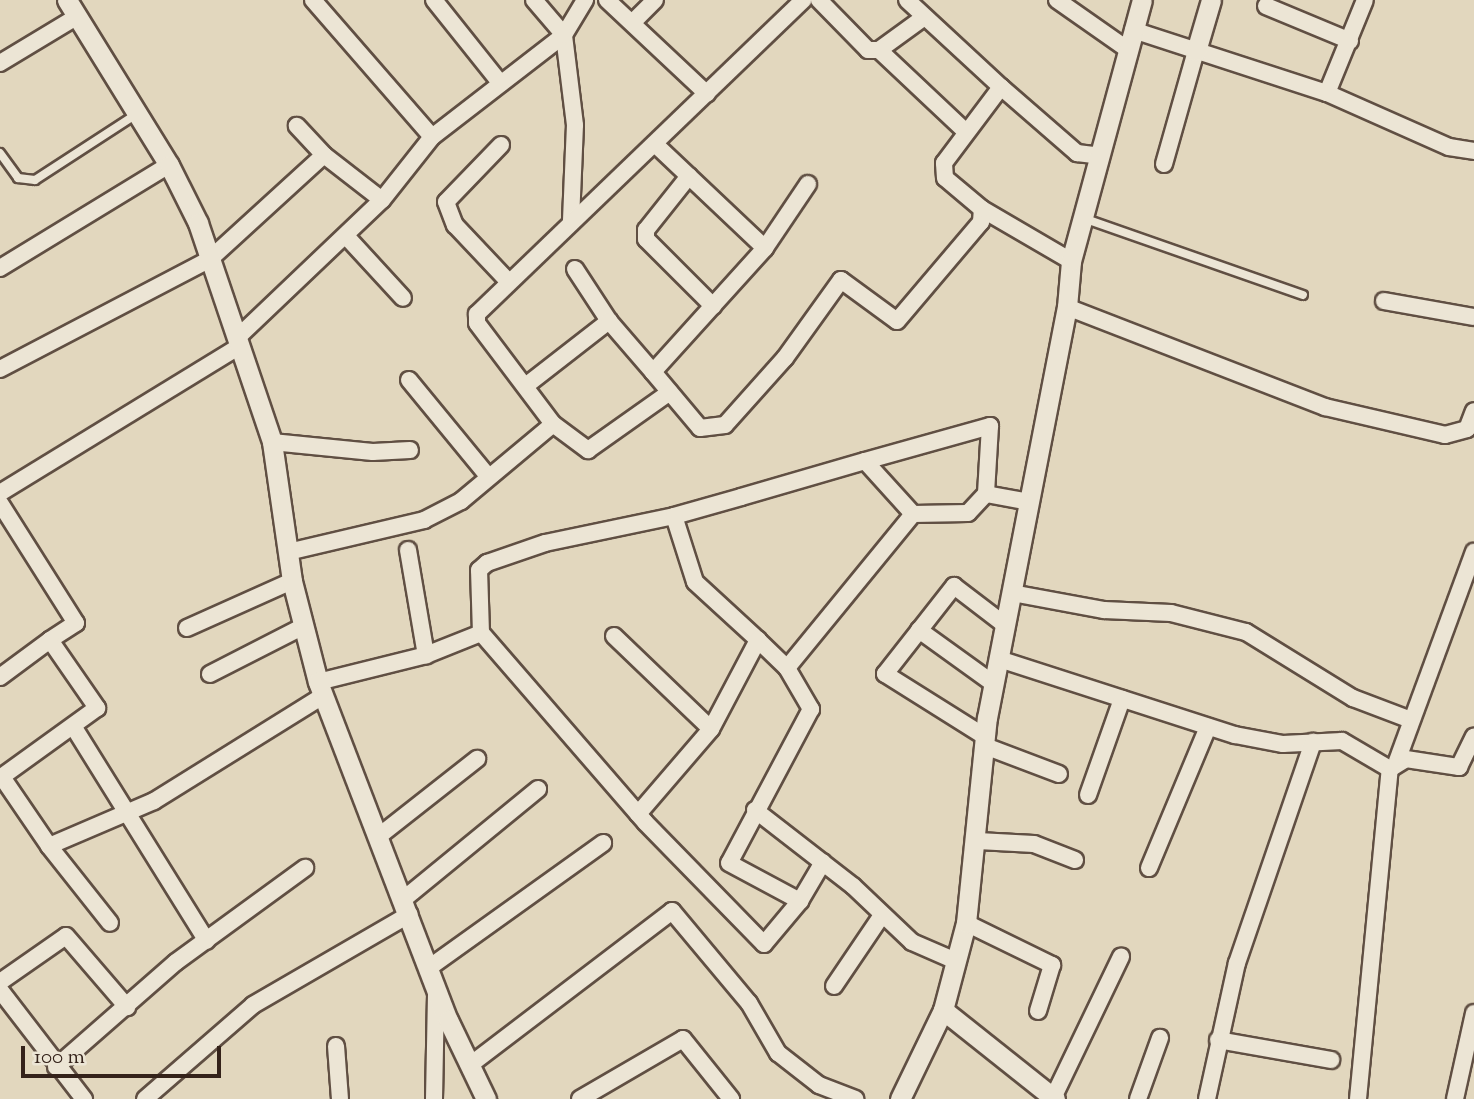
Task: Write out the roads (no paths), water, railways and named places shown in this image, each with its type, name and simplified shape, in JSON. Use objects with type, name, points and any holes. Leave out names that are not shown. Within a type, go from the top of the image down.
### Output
[{"type":"street","points":[[313,0],[432,137]]},
{"type":"street","points":[[434,0],[501,84]]},
{"type":"street","points":[[534,0],[564,36],[575,125],[572,220]]},
{"type":"street","points":[[0,493],[239,342],[382,200],[432,137],[564,36],[585,0]]},
{"type":"street","points":[[607,0],[706,94]]},
{"type":"street","points":[[633,22],[655,0]]},
{"type":"street","points":[[670,392],[588,450],[553,424],[528,384],[477,323],[477,314],[572,220],[656,145],[803,0]]},
{"type":"street","points":[[819,0],[868,50],[879,50],[923,18]]},
{"type":"street","points":[[907,0],[923,18],[1077,153],[1100,156]]},
{"type":"street","points":[[1056,0],[1127,50]]},
{"type":"street","points":[[900,1099],[943,1010],[966,923],[978,841],[984,741],[1067,307],[1071,261],[1142,0]]},
{"type":"street","points":[[1164,164],[1211,0]]},
{"type":"street","points":[[1328,93],[1365,0]]},
{"type":"street","points":[[1266,6],[1350,41]]},
{"type":"street","points":[[0,63],[73,8],[169,166],[210,259],[272,442],[292,581],[302,627],[321,689],[437,986],[486,1099]]},
{"type":"street","points":[[1133,30],[1328,93],[1449,147],[1474,151]]},
{"type":"street","points":[[879,50],[966,132]]},
{"type":"street","points":[[1001,87],[944,163],[945,177],[982,209],[1071,261]]},
{"type":"street","points":[[297,126],[324,155],[382,200]]},
{"type":"street","points":[[501,145],[446,202],[456,225],[508,281]]},
{"type":"street","points":[[656,145],[765,248]]},
{"type":"street","points":[[0,369],[210,259],[324,155]]},
{"type":"street","points":[[0,268],[169,166]]},
{"type":"street","points":[[689,176],[646,230],[646,239],[713,306]]},
{"type":"street","points":[[653,372],[765,248],[808,184]]},
{"type":"street","points":[[575,269],[609,321],[700,428],[725,425],[785,358],[841,280],[897,321],[981,222],[982,209]]},
{"type":"street","points":[[346,236],[403,298]]},
{"type":"street","points":[[1384,301],[1474,317]]},
{"type":"street","points":[[1067,307],[1325,407],[1445,435],[1467,429],[1474,411]]},
{"type":"street","points":[[528,384],[609,321]]},
{"type":"street","points":[[409,380],[487,475]]},
{"type":"street","points":[[288,552],[424,520],[461,501],[487,475],[553,424]]},
{"type":"street","points":[[823,862],[800,901],[764,944],[638,814],[481,633],[476,582],[487,563],[545,543],[674,516],[865,461],[990,426],[986,494],[968,513],[913,514],[865,461]]},
{"type":"street","points":[[272,442],[373,452],[410,450]]},
{"type":"street","points":[[986,494],[1030,502]]},
{"type":"street","points":[[0,503],[76,623],[0,677]]},
{"type":"street","points":[[787,668],[913,514]]},
{"type":"street","points":[[674,516],[695,582],[787,668],[811,709],[729,863],[709,887]]},
{"type":"street","points":[[408,550],[426,655]]},
{"type":"street","points":[[1358,1099],[1393,765],[1474,552]]},
{"type":"street","points":[[187,628],[292,581]]},
{"type":"street","points":[[1005,625],[954,586],[886,674],[984,741],[1059,774]]},
{"type":"street","points":[[1012,593],[1104,610],[1171,613],[1246,632],[1353,698],[1411,720]]},
{"type":"street","points":[[210,674],[302,627]]},
{"type":"street","points":[[919,631],[994,684]]},
{"type":"street","points":[[49,846],[125,814],[321,689],[426,655],[481,633]]},
{"type":"street","points":[[614,636],[710,729]]},
{"type":"street","points":[[50,640],[97,708],[1,777],[49,846],[110,923]]},
{"type":"street","points":[[638,814],[710,729],[758,640]]},
{"type":"street","points":[[999,659],[1208,727],[1283,744],[1342,741],[1393,765],[1459,767],[1474,736]]},
{"type":"street","points":[[1088,795],[1122,699]]},
{"type":"street","points":[[73,726],[125,814],[207,941]]},
{"type":"street","points":[[1149,868],[1208,727]]},
{"type":"street","points":[[1207,1099],[1237,963],[1312,742]]},
{"type":"street","points":[[379,836],[477,759]]},
{"type":"street","points":[[145,1099],[253,1005],[407,906],[538,789]]},
{"type":"street","points":[[755,810],[823,862],[927,952],[956,961]]},
{"type":"street","points":[[978,841],[1034,844],[1075,860]]},
{"type":"street","points":[[430,967],[603,844]]},
{"type":"street","points":[[729,863],[800,901]]},
{"type":"street","points":[[56,1067],[207,941],[305,868]]},
{"type":"street","points":[[470,1065],[672,911],[749,1003],[778,1053],[819,1085],[855,1099]]},
{"type":"street","points":[[834,986],[882,915]]},
{"type":"street","points":[[966,923],[1052,965],[1038,1011]]},
{"type":"street","points":[[0,982],[66,936],[127,1007]]},
{"type":"street","points":[[943,1010],[1054,1098],[1121,957]]},
{"type":"street","points":[[433,1099],[437,986]]},
{"type":"street","points":[[0,990],[56,1067],[84,1099]]},
{"type":"street","points":[[1455,1099],[1474,1013]]},
{"type":"street","points":[[580,1099],[683,1038],[731,1099]]},
{"type":"street","points":[[1138,1099],[1160,1038]]},
{"type":"street","points":[[1218,1040],[1331,1060]]},
{"type":"street","points":[[336,1046],[340,1099]]},
{"type":"lane","points":[[0,153],[18,178],[35,180],[138,113]]},
{"type":"lane","points":[[1083,218],[1303,295]]}]
